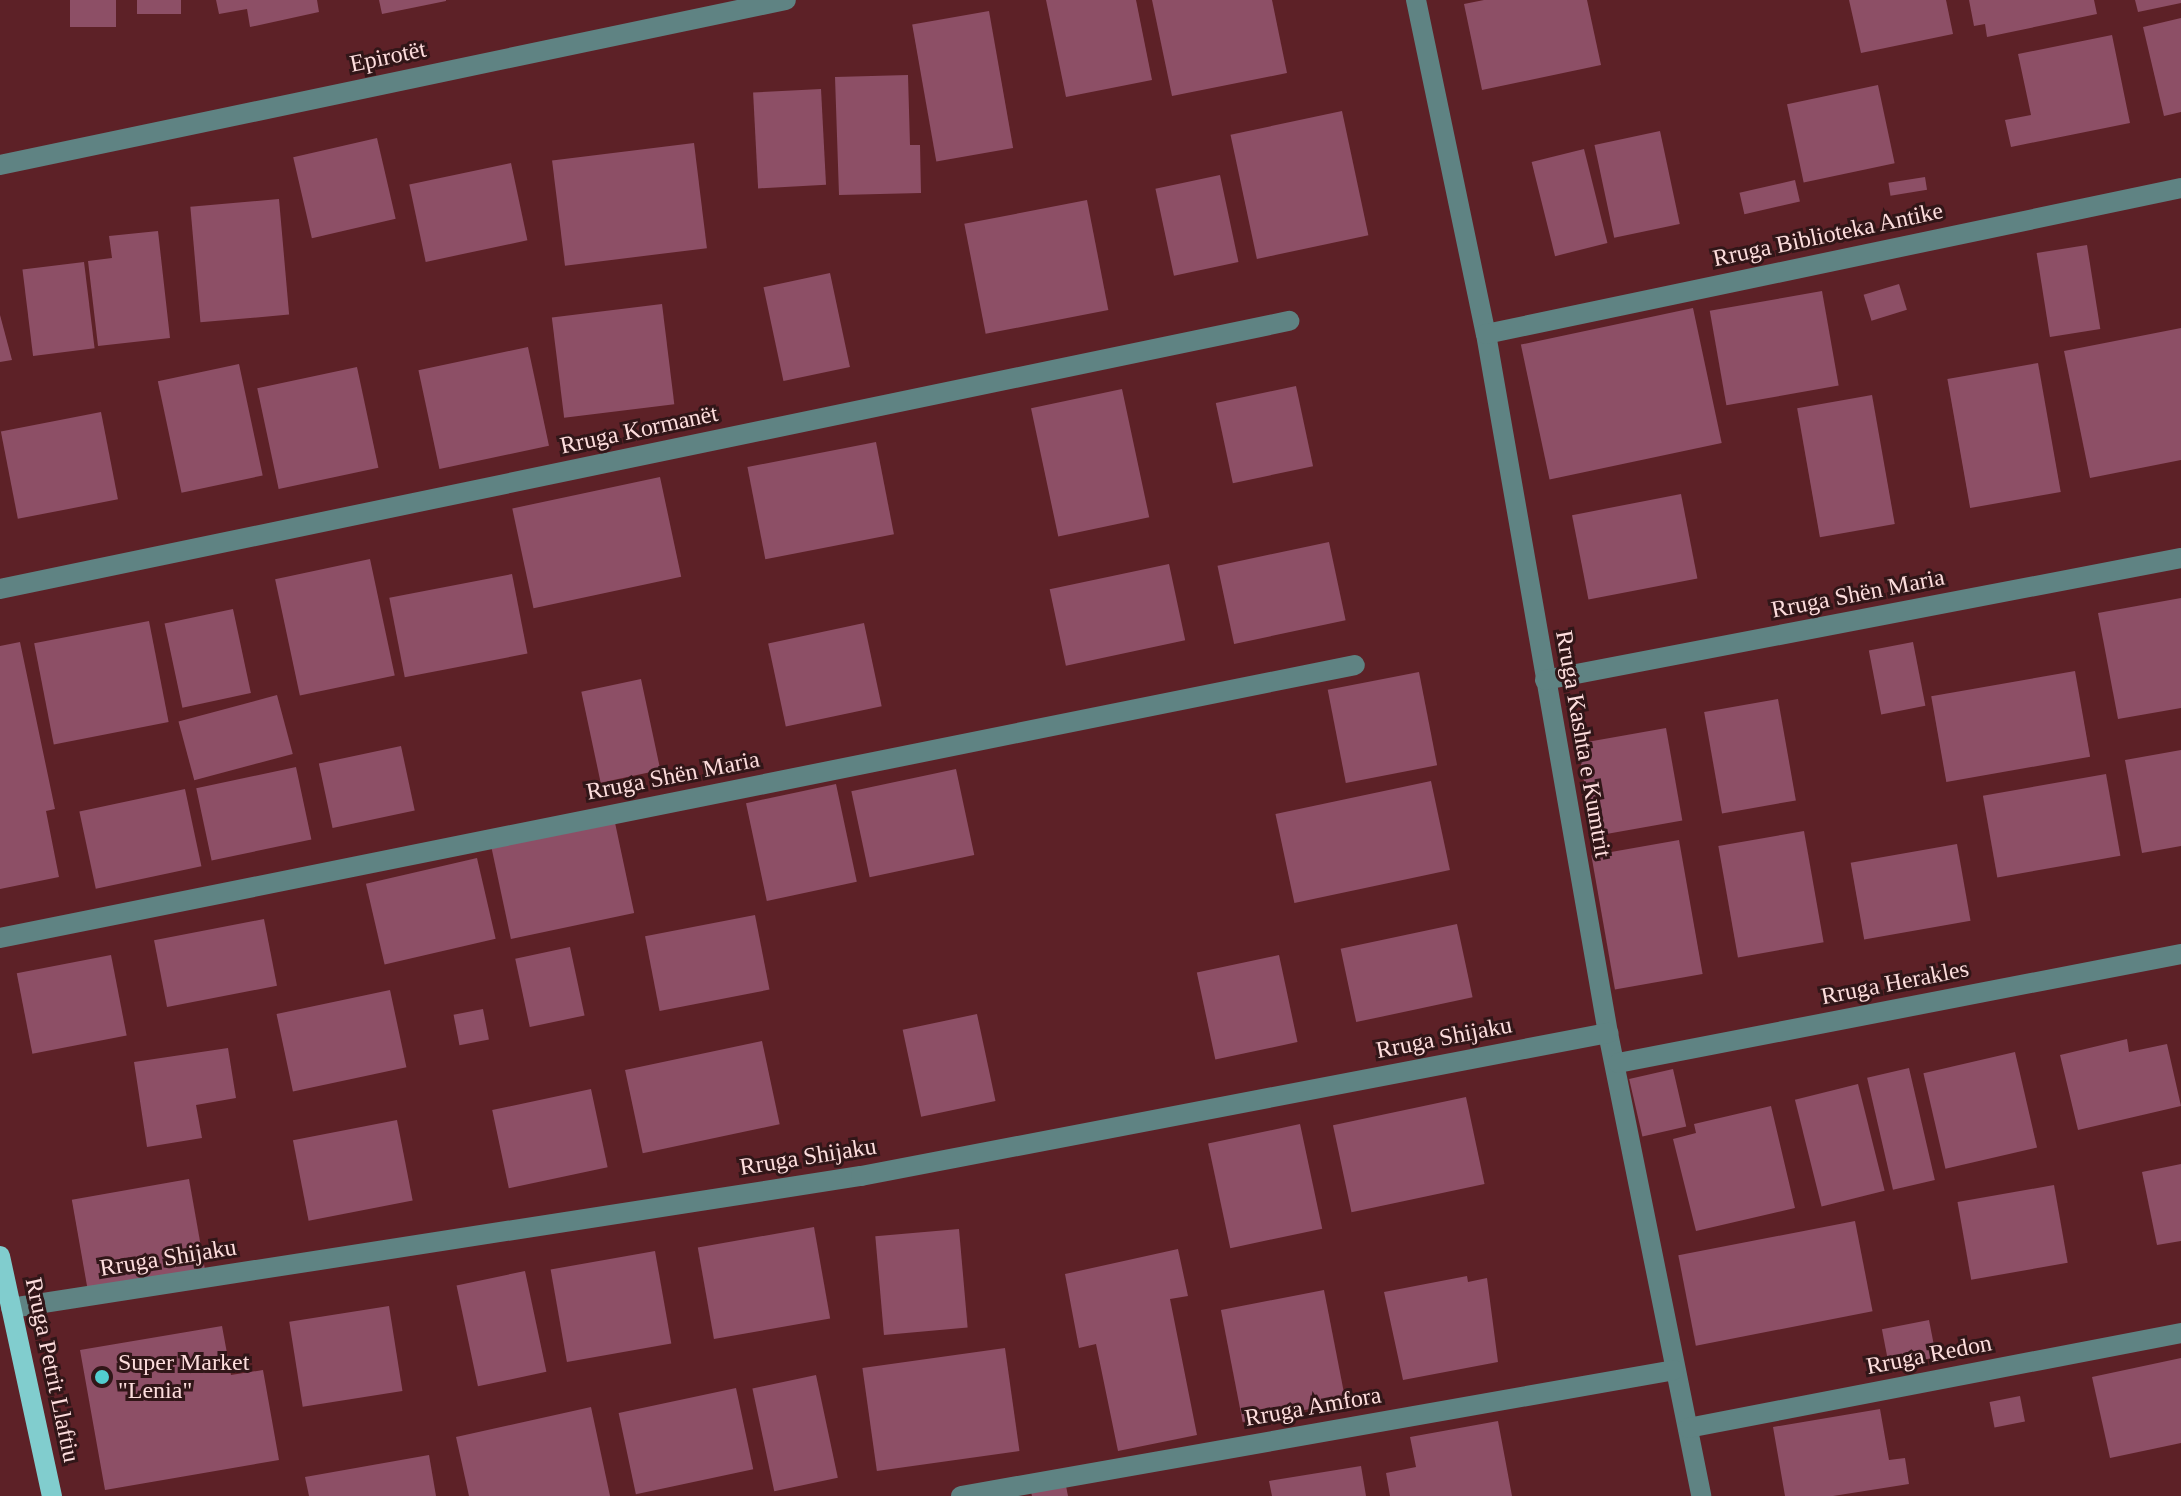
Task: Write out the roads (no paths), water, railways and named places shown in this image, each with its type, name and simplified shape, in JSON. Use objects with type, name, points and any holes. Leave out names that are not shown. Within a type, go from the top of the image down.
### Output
[{"type":"main road","name":"Rruga Petrit Llaftiu","points":[[0,1256],[52,1496]]},
{"type":"street","name":"Epirotët","points":[[0,165],[786,0]]},
{"type":"street","name":"Rruga Kashta e Kumtrit","points":[[1416,0],[1486,334],[1608,1033],[1618,1063],[1674,1370],[1701,1496]]},
{"type":"street","name":"Rruga Biblioteka Antike","points":[[1486,334],[2181,188]]},
{"type":"street","name":"Rruga Kormanët","points":[[0,589],[1289,321]]},
{"type":"street","name":"Rruga Shën Maria","points":[[1545,680],[2181,558]]},
{"type":"street","name":"Rruga Shën Maria","points":[[0,938],[1355,665]]},
{"type":"street","name":"Rruga Herakles","points":[[1618,1063],[2181,954]]},
{"type":"street","name":"Rruga Shijaku","points":[[11,1308],[861,1176],[1608,1033]]},
{"type":"street","name":"Rruga Redon","points":[[1688,1428],[2181,1333]]},
{"type":"street","name":"Rruga Amfora","points":[[961,1496],[1674,1370]]},
{"type":"place","name":"Super Market \"Lenia\"","points":[[102,1377]]}]
